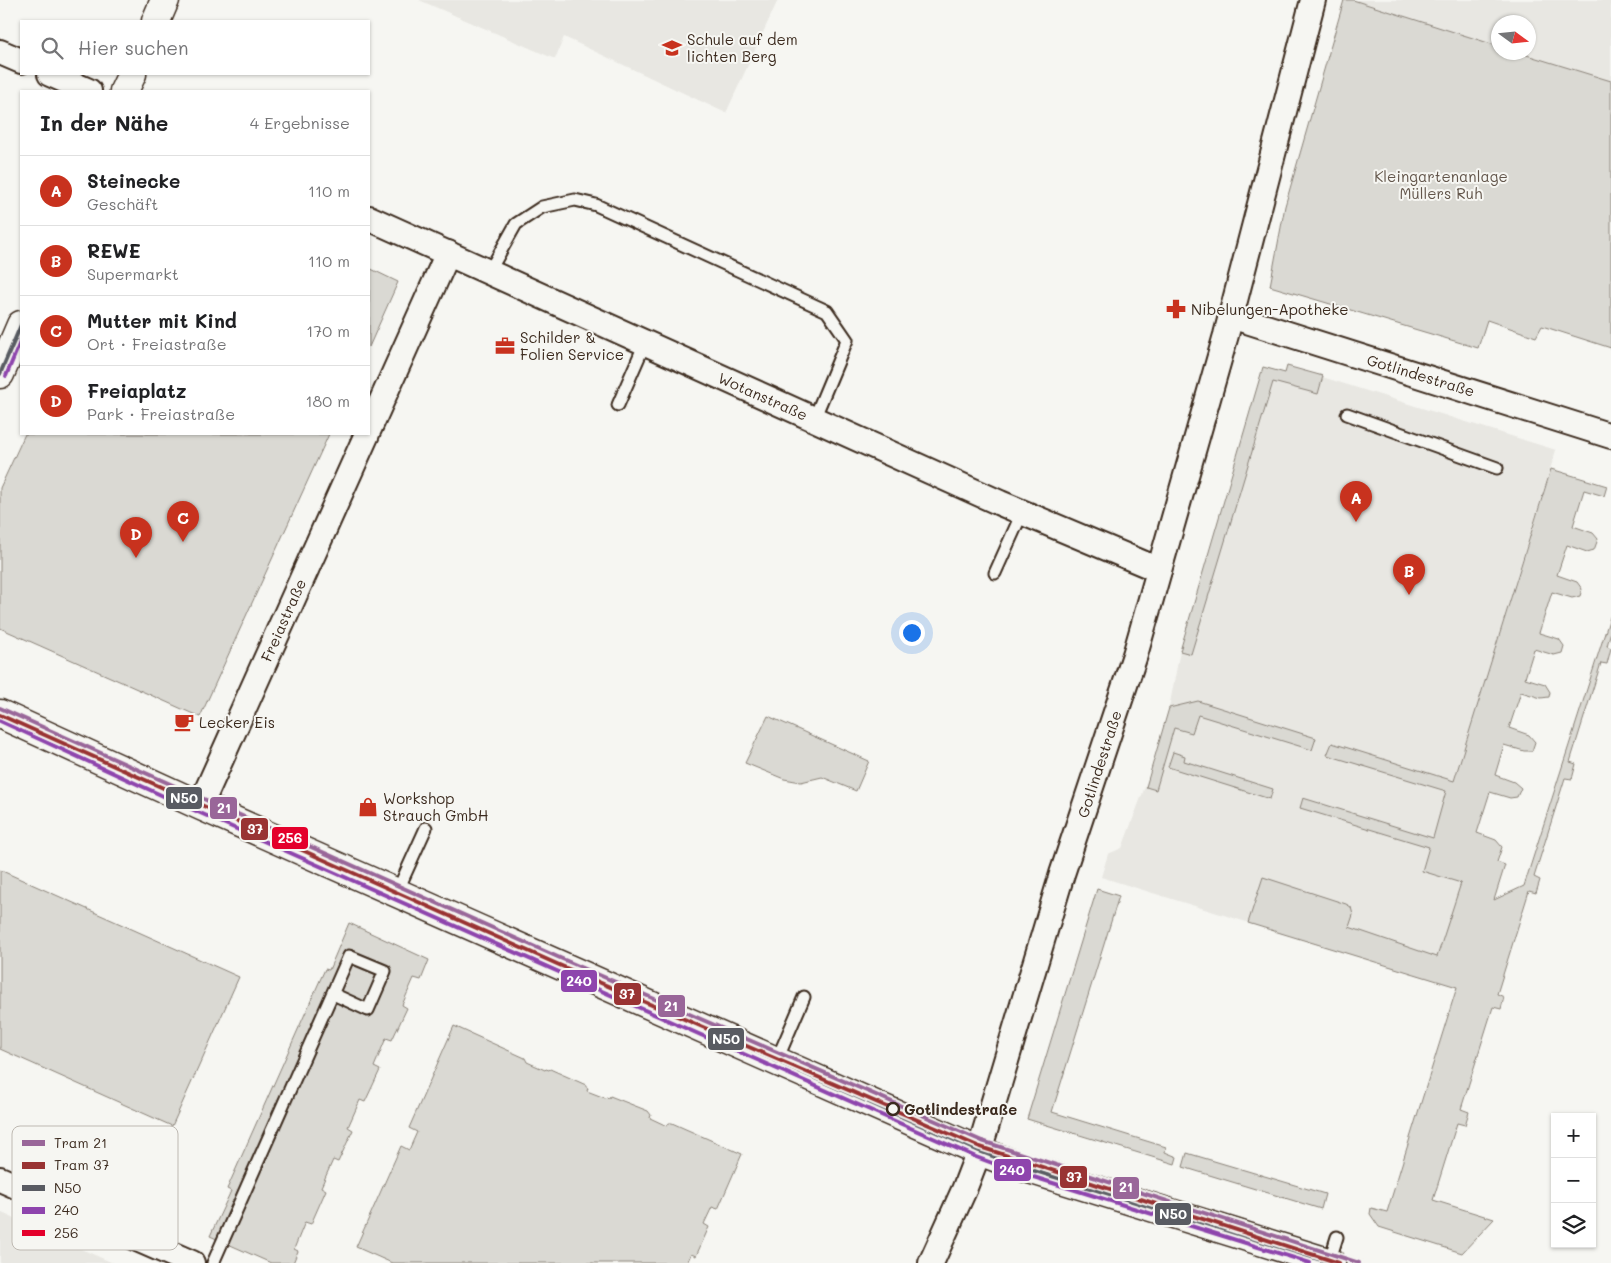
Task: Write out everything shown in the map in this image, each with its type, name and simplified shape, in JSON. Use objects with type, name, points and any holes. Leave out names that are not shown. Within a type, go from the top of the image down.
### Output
[{"type":"street","points":[[156,20],[165,0]]},
{"type":"street","name":"Gotlindestraße","points":[[931,1263],[964,1190],[979,1151],[1062,874],[1135,655],[1231,316],[1313,0]]},
{"type":"street","points":[[0,52],[20,61]]},
{"type":"street","points":[[52,75],[87,90]]},
{"type":"street","points":[[124,90],[132,75]]},
{"type":"street","name":"Wotanstraße","points":[[370,218],[1022,513],[1159,570]]},
{"type":"street","points":[[370,427],[448,253]]},
{"type":"street","name":"Gotlindestraße","points":[[1231,316],[1611,436]]},
{"type":"street","points":[[0,374],[20,327]]},
{"type":"street","name":"Freiastraße","points":[[200,806],[367,435]]},
{"type":"street","points":[[0,714],[200,806],[979,1151],[1013,1164],[1330,1263]]},
{"type":"street","points":[[0,1179],[12,1184]]},
{"type":"street","points":[[162,1250],[192,1263]]},
{"type":"lane","points":[[489,272],[516,224],[542,207],[575,200],[605,209],[827,311],[847,340],[814,419]]},
{"type":"lane","points":[[618,405],[645,343]]},
{"type":"lane","points":[[1347,414],[1497,468]]},
{"type":"lane","points":[[995,573],[1022,513]]},
{"type":"lane","points":[[397,892],[426,828]]},
{"type":"lane","points":[[213,1263],[349,956],[385,971],[368,1010],[333,994]]},
{"type":"lane","points":[[776,1062],[804,997]]},
{"type":"lane","points":[[1330,1263],[1337,1237]]},
{"type":"shaded area","name":"Schule auf dem lichten Berg","points":[[419,0],[778,0],[726,113],[564,37],[555,59]]},
{"type":"shaded area","points":[[1353,0],[1611,0],[1611,81],[1536,58],[1536,15],[1491,15],[1491,44]]},
{"type":"shaded area","points":[[1287,366],[1556,450],[1435,843],[1505,865],[1466,990],[1101,877],[1108,854],[1122,848],[1152,768],[1169,708],[1180,651],[1263,367],[1285,373]]},
{"type":"shaded area","points":[[0,1212],[12,1218],[12,1250],[83,1250],[113,1263],[0,1263]]},
{"type":"green space","name":"Kleingartenanlage Müllers Ruh","points":[[1344,0],[1353,0],[1491,44],[1491,60],[1536,60],[1536,58],[1611,81],[1611,348],[1542,326],[1536,337],[1487,320],[1478,348],[1270,286],[1285,206]]},
{"type":"green space","points":[[370,268],[398,282],[370,345]]},
{"type":"green space","points":[[1287,366],[1323,376],[1318,394],[1273,382],[1191,654],[1180,651],[1263,367],[1285,373]]},
{"type":"green space","points":[[25,435],[329,435],[200,717],[0,628],[0,488]]},
{"type":"green space","points":[[1551,469],[1607,486],[1604,496],[1584,490],[1573,526],[1593,533],[1598,539],[1594,550],[1587,552],[1567,545],[1557,575],[1577,582],[1582,589],[1580,596],[1572,598],[1552,592],[1539,633],[1559,639],[1564,646],[1562,653],[1554,655],[1534,649],[1525,678],[1545,684],[1550,692],[1549,697],[1541,698],[1521,692],[1509,728],[1529,735],[1535,742],[1532,751],[1524,751],[1504,745],[1495,775],[1514,782],[1521,788],[1517,797],[1510,798],[1490,792],[1477,833],[1496,840],[1502,847],[1497,862],[1505,865],[1494,900],[1524,886],[1611,614],[1611,631],[1607,646],[1611,648],[1607,664],[1601,663],[1570,762],[1576,764],[1572,779],[1565,778],[1534,877],[1540,880],[1536,893],[1529,891],[1497,994],[1504,997],[1501,1009],[1493,1007],[1461,1109],[1469,1112],[1465,1125],[1457,1123],[1433,1200],[1494,1219],[1462,1253],[1379,1227],[1370,1214],[1371,1208],[1387,1212],[1457,987],[1248,923],[1263,877],[1346,904],[1351,907],[1353,915],[1349,927],[1437,957],[1461,883],[1422,871],[1429,847],[1300,808],[1303,798],[1433,838],[1446,791],[1327,755],[1332,743],[1454,781]]},
{"type":"green space","points":[[1198,701],[1316,738],[1312,750],[1198,715],[1192,733],[1174,728],[1156,790],[1146,787],[1169,708]]},
{"type":"green space","points":[[768,716],[869,761],[856,791],[822,777],[801,782],[784,779],[745,763]]},
{"type":"green space","points":[[1173,752],[1185,756],[1184,761],[1273,789],[1270,799],[1168,767]]},
{"type":"green space","points":[[0,870],[239,977],[172,1126],[0,1049]]},
{"type":"green space","points":[[1097,889],[1119,896],[1052,1112],[1166,1147],[1165,1152],[1177,1157],[1175,1164],[1027,1119]]},
{"type":"green space","points":[[349,923],[429,960],[421,980],[414,978],[402,1005],[407,1008],[392,1040],[386,1038],[374,1067],[380,1070],[365,1102],[360,1100],[348,1127],[353,1130],[338,1162],[333,1160],[321,1187],[326,1190],[311,1224],[305,1222],[294,1249],[298,1251],[293,1263],[271,1263],[210,1236],[231,1191],[227,1189],[325,969],[329,970]]},
{"type":"green space","points":[[454,1026],[525,1058],[527,1062],[545,1070],[550,1069],[586,1085],[587,1091],[605,1098],[610,1096],[648,1111],[651,1115],[650,1118],[667,1126],[669,1123],[672,1123],[742,1154],[718,1209],[712,1207],[704,1224],[709,1227],[696,1256],[691,1254],[687,1263],[392,1263],[356,1247],[401,1146],[409,1150],[417,1132],[409,1128]]},
{"type":"green space","points":[[1187,1153],[1325,1194],[1321,1209],[1183,1167]]},
{"type":"tram line","name":"21","points":[[0,708],[560,958],[982,1141],[1359,1263]]},
{"type":"tram line","name":"37","points":[[0,715],[557,964],[980,1147],[1339,1263]]},
{"type":"transit line","name":"N50","points":[[0,374],[20,327]]},
{"type":"transit line","name":"240","points":[[6,376],[20,342]]},
{"type":"transit line","name":"256","points":[[3,708],[204,800],[981,1145],[1015,1158],[1333,1257]]},
{"type":"transit line","name":"N50","points":[[0,714],[201,806],[979,1151],[1013,1164],[1331,1263]]},
{"type":"transit line","name":"240","points":[[0,721],[198,812],[976,1157],[1011,1170],[1310,1263]]},
{"type":"place","name":"Schule auf dem lichten Berg","points":[[672,48]]},
{"type":"place","name":"Nibelungen-Apotheke","points":[[1176,309]]},
{"type":"place","name":"Schilder & Folien Service","points":[[505,346]]},
{"type":"place","name":"Steinecke","points":[[1356,522]]},
{"type":"place","name":"Mutter mit Kind","points":[[183,542]]},
{"type":"place","name":"Freiaplatz","points":[[136,558]]},
{"type":"place","name":"REWE","points":[[1409,595]]},
{"type":"place","name":"Lecker Eis","points":[[184,722]]},
{"type":"place","name":"Workshop Strauch GmbH","points":[[368,807]]},
{"type":"place","name":"Gotlindestraße","points":[[893,1109]]}]
